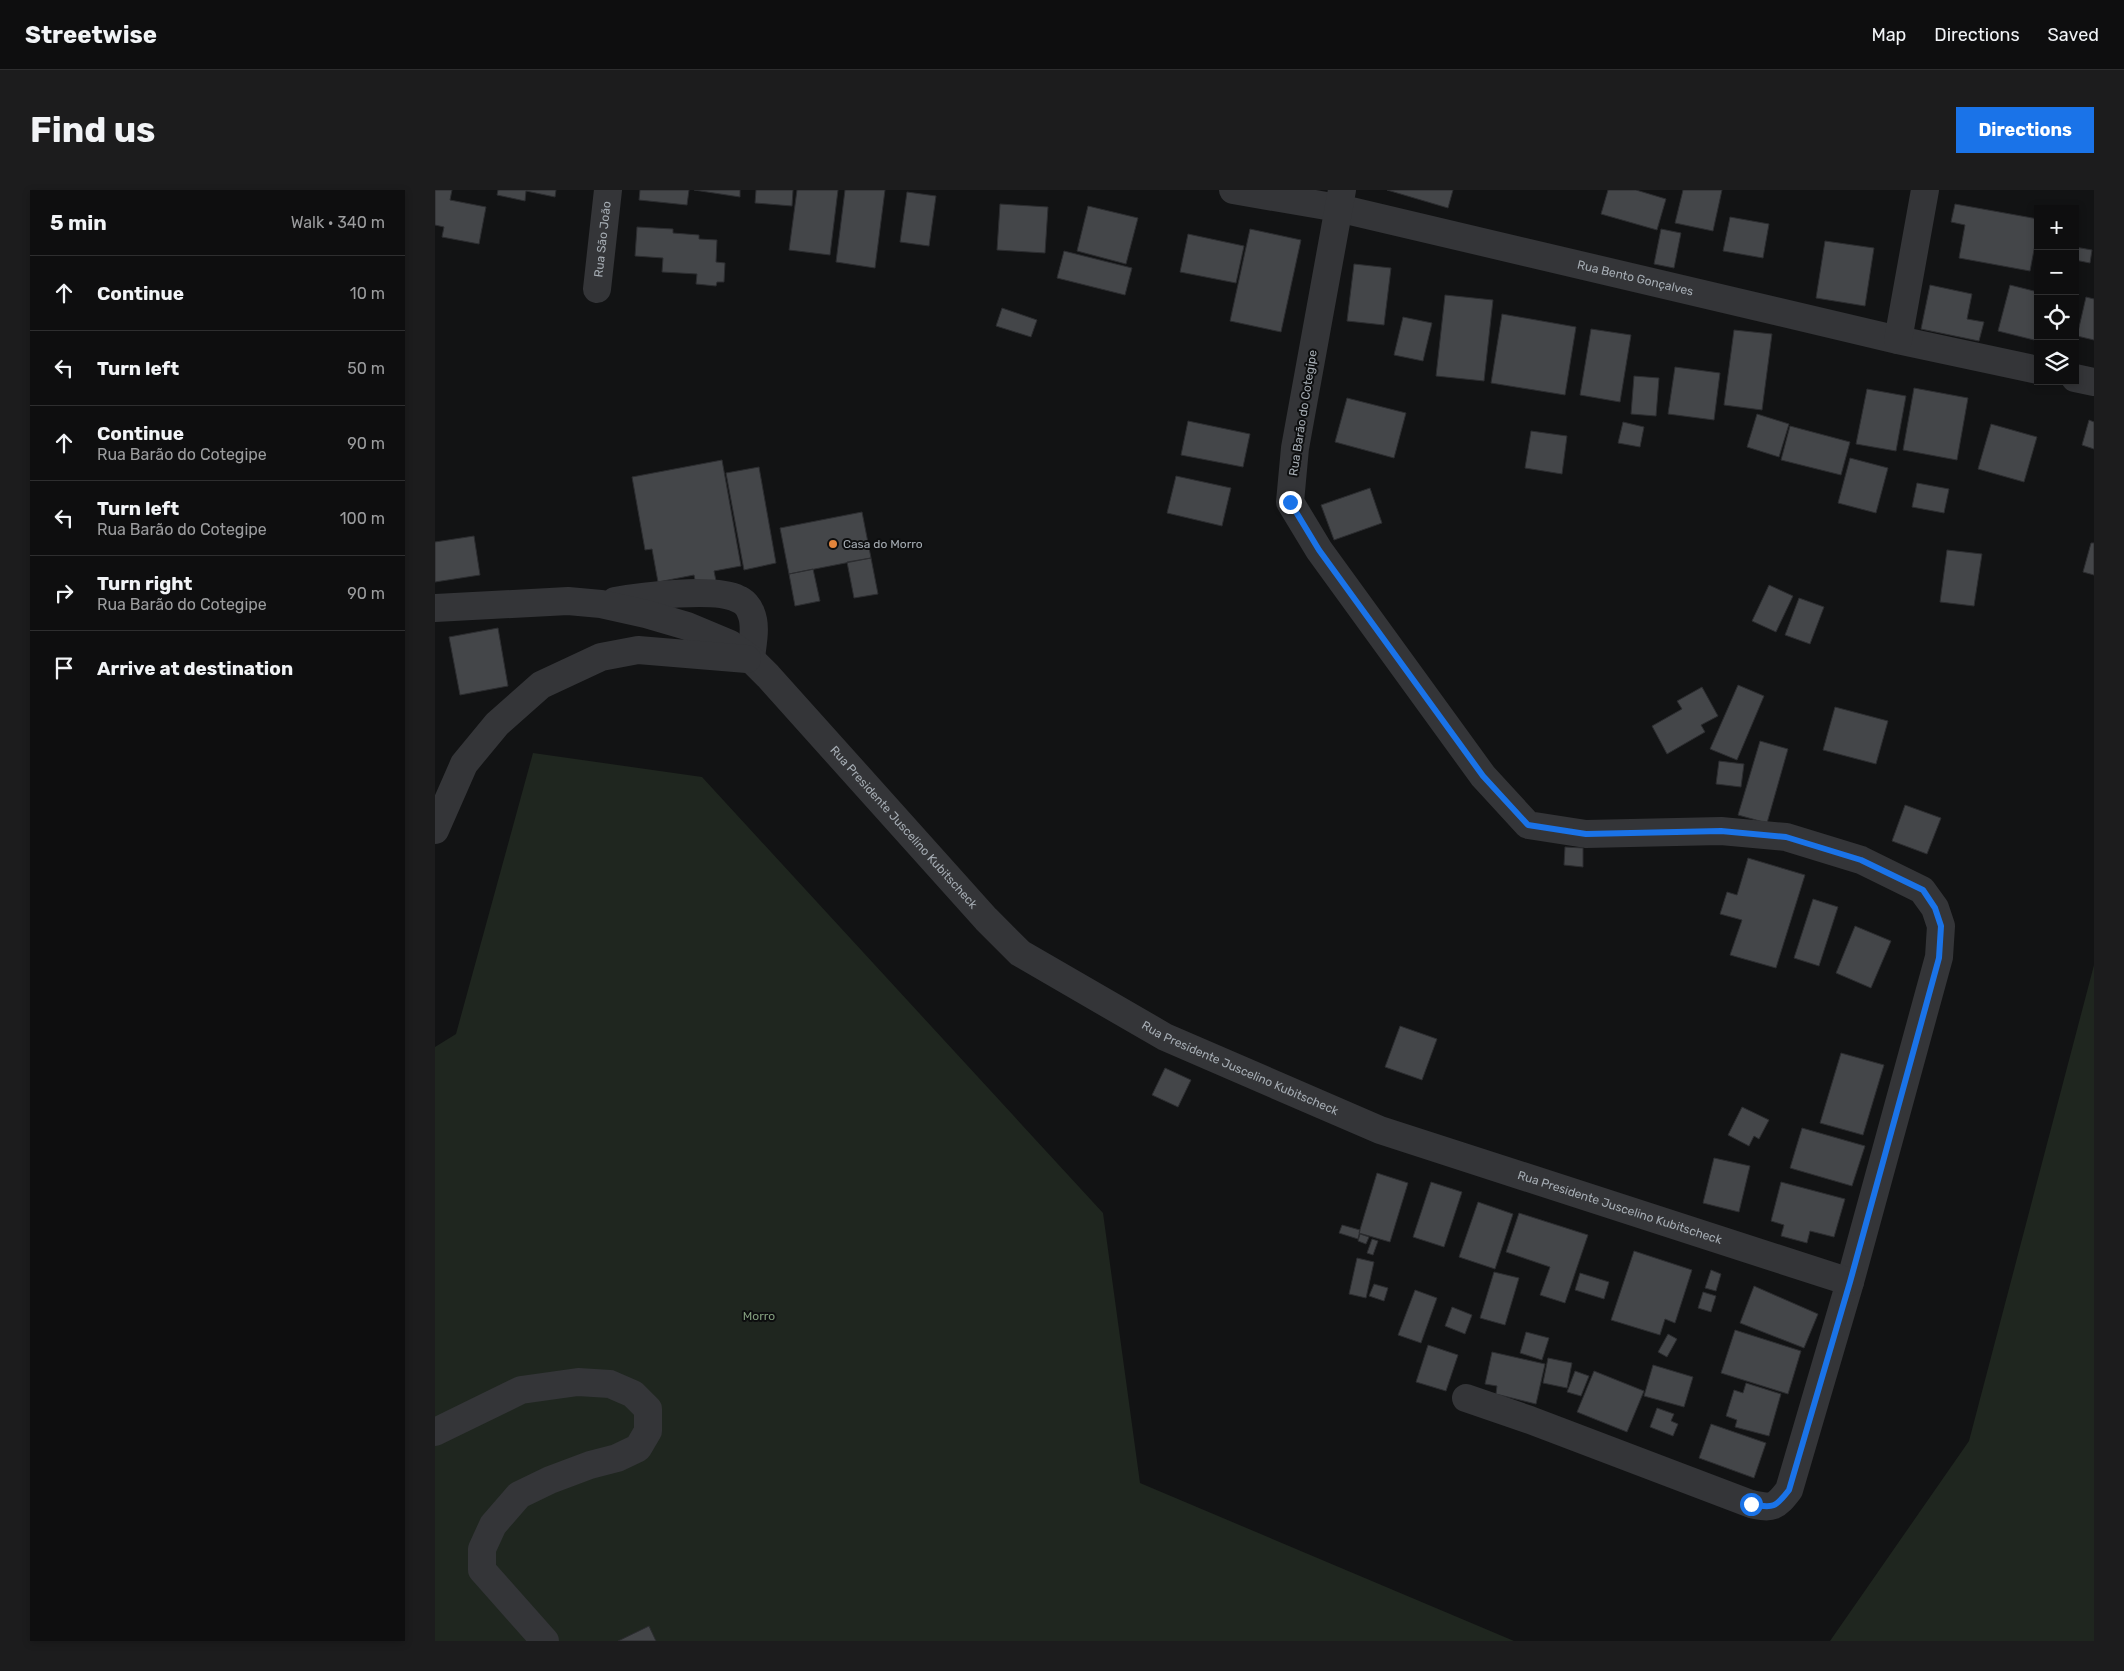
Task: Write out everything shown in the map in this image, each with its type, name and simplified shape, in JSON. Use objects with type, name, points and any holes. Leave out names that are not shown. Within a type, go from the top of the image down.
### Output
[{"type":"street","name":"Rua São João","points":[[597,288],[608,190]]},
{"type":"street","name":"Rua Bento Gonçalves","points":[[1233,190],[1340,199],[1898,340],[2034,369]]},
{"type":"street","points":[[1898,340],[1925,190]]},
{"type":"street","name":"Rua Barão do Cotegipe","points":[[1340,199],[1295,448],[1290,502],[1319,550],[1483,776],[1528,825],[1586,834],[1721,831],[1786,837],[1861,860],[1923,890],[1935,908],[1941,926],[1939,958],[1850,1282],[1789,1490],[1779,1503],[1767,1508],[1751,1504],[1530,1420],[1466,1398]]},
{"type":"street","points":[[2079,379],[2094,382]]},
{"type":"street","name":"Rua Presidente Juscelino Kubitscheck","points":[[601,604],[652,595],[723,594],[738,598],[751,612],[754,624],[751,659]]},
{"type":"street","name":"Rua Presidente Juscelino Kubitscheck","points":[[435,608],[568,601],[601,604],[687,626],[730,644],[751,659],[986,919],[1020,953],[1165,1038],[1380,1130],[1850,1282]]},
{"type":"street","points":[[435,830],[464,764],[497,724],[541,685],[601,657],[638,650],[751,659]]},
{"type":"street","points":[[435,1432],[521,1390],[578,1382],[610,1384],[633,1394],[648,1409],[648,1431],[638,1448],[617,1458],[589,1465],[550,1480],[519,1495],[493,1525],[482,1549],[482,1570],[545,1641]]},
{"type":"green space","name":"Morro","points":[[533,753],[702,777],[1103,1213],[1140,1483],[1514,1641],[435,1641],[435,1047],[456,1034]]},
{"type":"green space","points":[[2094,965],[2094,1641],[1830,1641],[1969,1441]]},
{"type":"building","points":[[435,190],[452,190],[450,200],[486,207],[479,244],[442,237],[444,227],[435,225]]},
{"type":"building","points":[[498,190],[556,190],[555,197],[526,191],[525,201],[497,195]]},
{"type":"building","points":[[640,190],[689,190],[687,205],[639,200]]},
{"type":"building","points":[[694,190],[740,190],[740,197]]},
{"type":"building","points":[[756,190],[793,190],[792,206],[755,203]]},
{"type":"building","points":[[797,190],[838,190],[830,255],[789,250]]},
{"type":"building","points":[[845,190],[885,190],[875,268],[836,262]]},
{"type":"building","points":[[1387,190],[1453,190],[1448,208]]},
{"type":"building","points":[[1608,190],[1636,190],[1666,199],[1657,230],[1601,214]]},
{"type":"building","points":[[1683,190],[1722,190],[1713,231],[1675,223]]},
{"type":"building","points":[[907,192],[936,196],[929,246],[900,242]]},
{"type":"building","points":[[1000,204],[1048,207],[1045,253],[997,250]]},
{"type":"building","points":[[1955,204],[2034,218],[2034,250],[2030,271],[1959,258],[1965,225],[1951,222]]},
{"type":"building","points":[[1088,206],[1138,218],[1126,264],[1077,251]]},
{"type":"building","points":[[1730,217],[1769,224],[1763,258],[1723,251]]},
{"type":"building","points":[[637,227],[673,229],[673,233],[699,235],[699,239],[717,240],[716,262],[725,263],[724,282],[717,282],[716,286],[696,284],[697,274],[662,272],[663,258],[635,256]]},
{"type":"building","points":[[1250,229],[1301,240],[1281,332],[1230,321]]},
{"type":"building","points":[[1661,229],[1681,233],[1674,268],[1654,264]]},
{"type":"building","points":[[1188,234],[1244,246],[1236,283],[1180,272]]},
{"type":"building","points":[[1825,241],[1874,248],[1865,306],[1816,298]]},
{"type":"building","points":[[2079,248],[2092,250],[2090,263],[2079,261]]},
{"type":"building","points":[[1064,251],[1132,268],[1125,295],[1057,278]]},
{"type":"building","points":[[1354,264],[1391,268],[1384,325],[1347,321]]},
{"type":"building","points":[[1930,285],[1972,294],[1967,319],[1984,322],[1979,341],[1921,329]]},
{"type":"building","points":[[2010,285],[2034,291],[2034,340],[1998,331]]},
{"type":"building","points":[[1445,295],[1493,300],[1484,381],[1436,376]]},
{"type":"building","points":[[2086,297],[2094,299],[2094,340],[2079,336],[2079,327]]},
{"type":"building","points":[[1002,308],[1037,320],[1031,337],[996,326]]},
{"type":"building","points":[[1502,314],[1576,327],[1565,395],[1491,383]]},
{"type":"building","points":[[1403,317],[1432,323],[1423,361],[1394,355]]},
{"type":"building","points":[[1591,329],[1631,335],[1620,402],[1580,395]]},
{"type":"building","points":[[1734,330],[1772,334],[1762,410],[1724,405]]},
{"type":"building","points":[[1675,367],[1720,373],[1714,420],[1668,414]]},
{"type":"building","points":[[1634,376],[1659,378],[1656,416],[1631,414]]},
{"type":"building","points":[[1914,388],[1968,398],[1957,460],[1903,450]]},
{"type":"building","points":[[1867,389],[1906,396],[1896,451],[1856,444]]},
{"type":"building","points":[[1347,398],[1406,413],[1394,458],[1335,442]]},
{"type":"building","points":[[1757,414],[1789,424],[1779,457],[1747,447]]},
{"type":"building","points":[[2089,420],[2094,422],[2094,449],[2082,445]]},
{"type":"building","points":[[1188,421],[1250,434],[1243,467],[1181,455]]},
{"type":"building","points":[[1623,422],[1644,427],[1640,447],[1618,443]]},
{"type":"building","points":[[1991,424],[2037,437],[2024,482],[1978,469]]},
{"type":"building","points":[[1790,426],[1850,442],[1841,475],[1781,460]]},
{"type":"building","points":[[1531,431],[1567,436],[1562,474],[1525,468]]},
{"type":"building","points":[[1850,458],[1888,468],[1876,513],[1838,503]]},
{"type":"building","points":[[722,460],[741,566],[714,571],[716,581],[696,585],[694,575],[658,582],[652,549],[645,550],[632,477]]},
{"type":"building","points":[[759,467],[776,563],[744,570],[726,473]]},
{"type":"building","points":[[1176,476],[1231,488],[1222,526],[1167,513]]},
{"type":"building","points":[[1917,483],[1949,489],[1944,513],[1912,507]]},
{"type":"building","points":[[1370,488],[1382,523],[1334,540],[1321,505]]},
{"type":"building","points":[[862,512],[871,558],[789,574],[780,528]]},
{"type":"building","points":[[474,536],[480,575],[435,582],[435,542]]},
{"type":"building","points":[[2091,543],[2094,543],[2094,575],[2083,572]]},
{"type":"building","points":[[1947,550],[1982,554],[1974,606],[1940,602]]},
{"type":"building","points":[[871,558],[878,594],[854,598],[847,562]]},
{"type":"building","points":[[813,569],[820,601],[795,606],[789,574]]},
{"type":"building","points":[[1769,585],[1793,596],[1776,632],[1752,621]]},
{"type":"building","points":[[1799,598],[1824,607],[1810,644],[1785,635]]},
{"type":"building","points":[[498,628],[508,686],[460,695],[449,637]]},
{"type":"building","points":[[1738,685],[1764,696],[1737,760],[1710,749]]},
{"type":"building","points":[[1702,687],[1718,716],[1701,725],[1705,732],[1667,754],[1652,726],[1682,709],[1677,701]]},
{"type":"building","points":[[1835,707],[1888,721],[1876,764],[1823,750]]},
{"type":"building","points":[[1760,741],[1788,749],[1767,823],[1738,815]]},
{"type":"building","points":[[1719,761],[1744,764],[1741,787],[1716,784]]},
{"type":"building","points":[[1905,805],[1941,818],[1927,854],[1892,841]]},
{"type":"building","points":[[1565,847],[1583,848],[1583,867],[1564,865]]},
{"type":"building","points":[[1748,858],[1805,875],[1776,968],[1730,955],[1742,920],[1720,914],[1727,892],[1737,895]]},
{"type":"building","points":[[1813,899],[1838,907],[1819,966],[1794,958]]},
{"type":"building","points":[[1855,926],[1891,941],[1871,988],[1836,973]]},
{"type":"building","points":[[1400,1026],[1437,1039],[1422,1080],[1385,1067]]},
{"type":"building","points":[[1841,1053],[1884,1065],[1863,1135],[1820,1123]]},
{"type":"building","points":[[1165,1068],[1191,1080],[1178,1107],[1152,1095]]},
{"type":"building","points":[[1742,1107],[1769,1120],[1759,1139],[1754,1136],[1749,1146],[1728,1135]]},
{"type":"building","points":[[1802,1128],[1865,1146],[1852,1186],[1790,1168]]},
{"type":"building","points":[[1714,1158],[1750,1166],[1739,1212],[1703,1203]]},
{"type":"building","points":[[1377,1173],[1408,1183],[1390,1242],[1359,1233]]},
{"type":"building","points":[[1431,1182],[1462,1192],[1444,1247],[1413,1237]]},
{"type":"building","points":[[1781,1182],[1845,1199],[1834,1237],[1810,1231],[1807,1243],[1781,1236],[1784,1225],[1771,1221]]},
{"type":"building","points":[[1478,1202],[1513,1214],[1495,1269],[1459,1257]]},
{"type":"building","points":[[1519,1213],[1588,1235],[1565,1303],[1540,1295],[1550,1267],[1506,1252]]},
{"type":"building","points":[[1342,1225],[1360,1230],[1358,1239],[1339,1233]]},
{"type":"building","points":[[1360,1234],[1369,1237],[1366,1244],[1358,1241]]},
{"type":"building","points":[[1372,1239],[1378,1241],[1373,1255],[1367,1253]]},
{"type":"building","points":[[1634,1251],[1692,1270],[1675,1323],[1665,1319],[1660,1335],[1611,1320]]},
{"type":"building","points":[[1357,1258],[1374,1262],[1366,1298],[1349,1294]]},
{"type":"building","points":[[1711,1270],[1721,1274],[1716,1291],[1705,1288]]},
{"type":"building","points":[[1494,1272],[1519,1278],[1505,1325],[1480,1318]]},
{"type":"building","points":[[1580,1273],[1609,1282],[1604,1299],[1575,1290]]},
{"type":"building","points":[[1374,1284],[1388,1288],[1384,1301],[1369,1296]]},
{"type":"building","points":[[1754,1286],[1818,1314],[1804,1348],[1740,1323]]},
{"type":"building","points":[[1415,1290],[1437,1298],[1421,1343],[1398,1335]]},
{"type":"building","points":[[1703,1292],[1716,1296],[1711,1312],[1698,1308]]},
{"type":"building","points":[[1452,1307],[1472,1315],[1465,1334],[1445,1326]]},
{"type":"building","points":[[1735,1330],[1801,1351],[1788,1394],[1721,1373]]},
{"type":"building","points":[[1526,1332],[1549,1338],[1542,1360],[1520,1353]]},
{"type":"building","points":[[1668,1334],[1677,1339],[1667,1357],[1658,1352]]},
{"type":"building","points":[[1428,1345],[1458,1355],[1446,1391],[1416,1382]]},
{"type":"building","points":[[1492,1352],[1545,1364],[1536,1404],[1496,1394],[1497,1386],[1485,1384]]},
{"type":"building","points":[[1548,1358],[1572,1363],[1567,1388],[1543,1383]]},
{"type":"building","points":[[1653,1365],[1693,1377],[1684,1407],[1644,1396]]},
{"type":"building","points":[[1575,1371],[1589,1376],[1581,1396],[1567,1392]]},
{"type":"building","points":[[1594,1371],[1644,1391],[1627,1432],[1577,1412]]},
{"type":"building","points":[[1746,1383],[1781,1394],[1769,1436],[1735,1427],[1737,1420],[1726,1416],[1734,1390],[1743,1393]]},
{"type":"building","points":[[1657,1408],[1674,1414],[1671,1421],[1678,1424],[1673,1436],[1650,1427]]},
{"type":"building","points":[[1711,1424],[1766,1443],[1754,1478],[1699,1458]]},
{"type":"building","points":[[649,1626],[656,1641],[618,1641]]},
{"type":"place","name":"Casa do Morro","points":[[833,544]]},
{"type":"route","points":[[1290,502],[1319,550],[1483,776],[1528,825],[1586,834],[1721,831],[1786,837],[1861,860],[1923,890],[1935,908],[1941,926],[1939,958],[1850,1282],[1789,1490],[1779,1503],[1767,1508],[1751,1504]]}]
